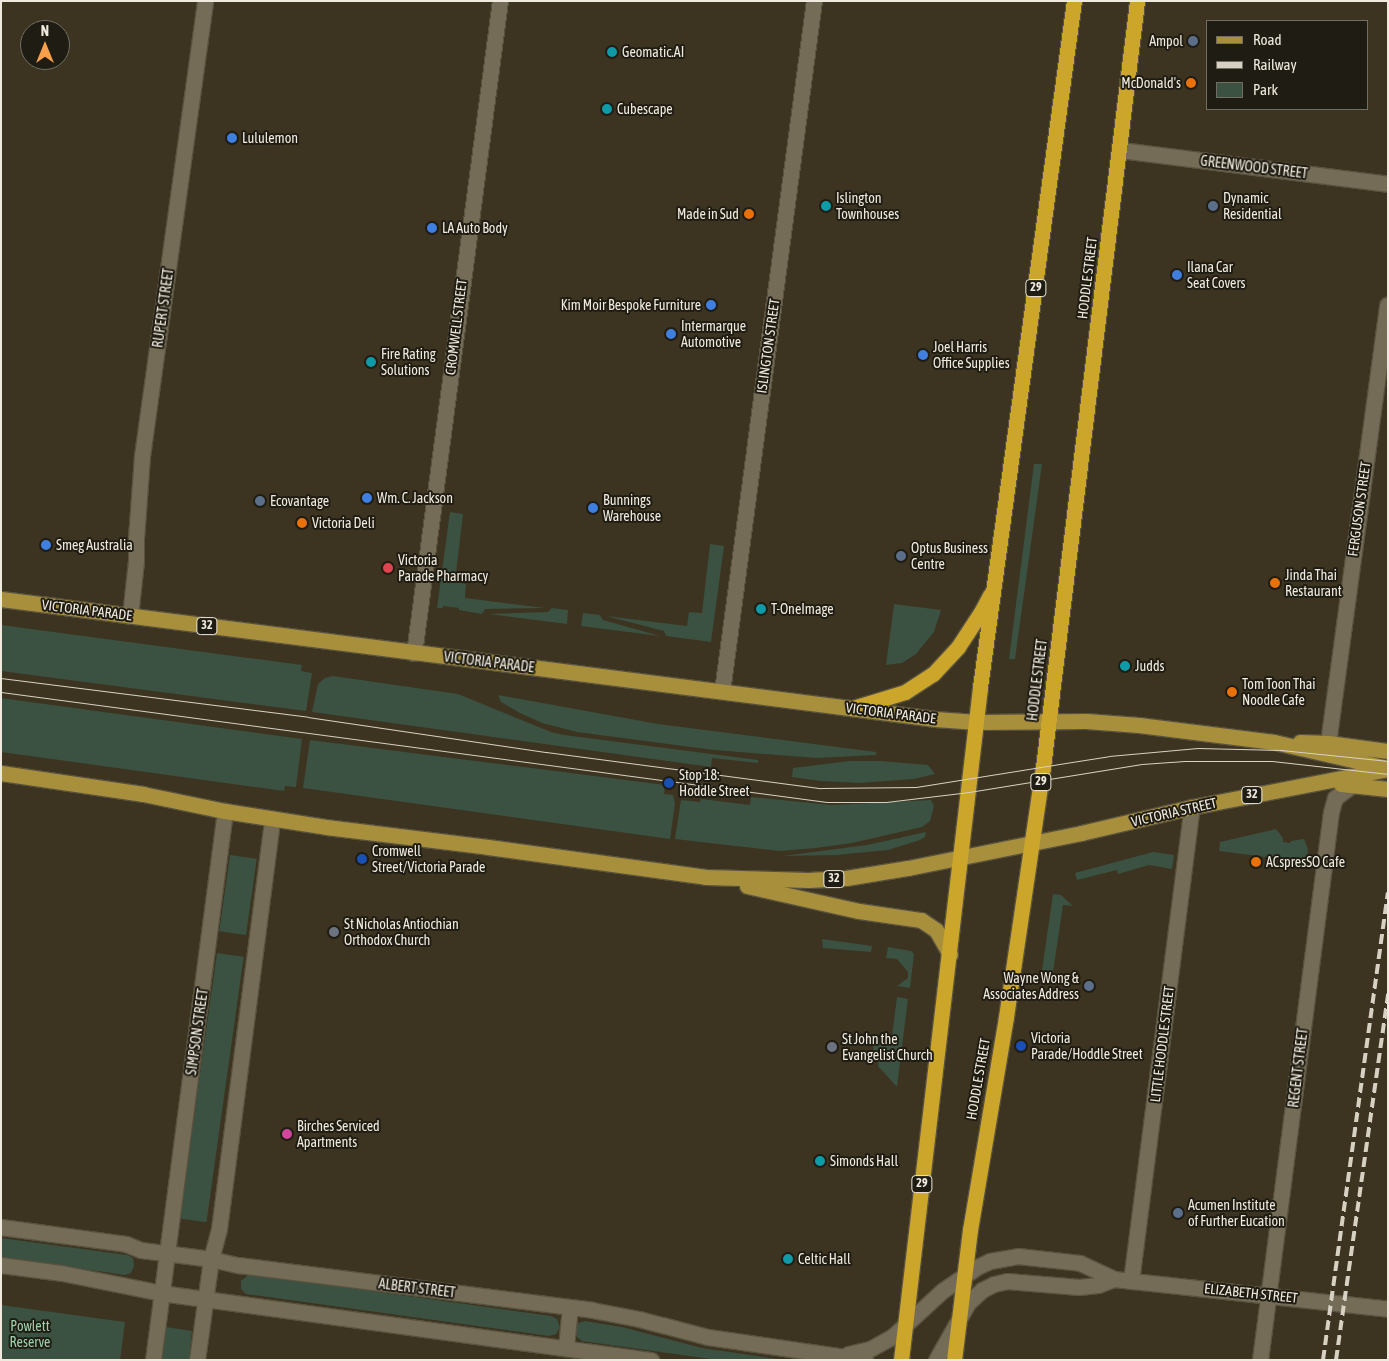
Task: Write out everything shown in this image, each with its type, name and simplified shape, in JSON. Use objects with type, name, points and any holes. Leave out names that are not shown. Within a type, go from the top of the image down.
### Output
[{"type":"highway","name":"29","points":[[901,1360],[977,722],[1074,1]]},
{"type":"highway","name":"HODDLE STREET","points":[[954,1360],[979,1171],[1006,1017],[1048,720],[1137,1]]},
{"type":"highway","points":[[853,708],[905,692],[933,674],[954,651],[971,628],[988,601],[997,575]]},
{"type":"main road","name":"VICTORIA PARADE","points":[[1,600],[722,690],[935,719],[977,722]]},
{"type":"main road","name":"VICTORIA STREET","points":[[977,722],[1048,720],[1116,722],[1274,742],[1388,769]]},
{"type":"main road","name":"32","points":[[1274,742],[1328,742],[1388,751]]},
{"type":"main road","name":"VICTORIA STREET","points":[[960,856],[1192,807],[1388,769]]},
{"type":"main road","name":"32","points":[[1,773],[143,794],[225,811],[272,818],[706,877],[828,879],[883,872],[960,856]]},
{"type":"main road","name":"32","points":[[1312,784],[1352,784],[1388,789]]},
{"type":"main road","points":[[706,877],[847,908],[922,920],[936,930],[950,954]]},
{"type":"street","name":"RUPERT STREET","points":[[130,616],[136,561],[142,456],[205,1]]},
{"type":"street","name":"CROMWELL STREET","points":[[414,653],[500,1]]},
{"type":"street","name":"ISLINGTON STREET","points":[[722,690],[814,1]]},
{"type":"street","name":"GREENWOOD STREET","points":[[1120,150],[1388,184]]},
{"type":"street","name":"FERGUSON STREET","points":[[1328,742],[1387,305]]},
{"type":"street","name":"REGENT STREET","points":[[1260,1360],[1330,812],[1335,798],[1352,784]]},
{"type":"street","name":"LITTLE HODDLE STREET","points":[[1131,1280],[1192,807]]},
{"type":"street","name":"SIMPSON STREET","points":[[161,1292],[168,1253],[225,811]]},
{"type":"street","points":[[197,1360],[211,1258],[219,1229],[272,818]]},
{"type":"street","name":"ALBERT STREET","points":[[1,1227],[126,1244],[141,1250],[211,1258],[238,1265],[570,1307],[628,1316],[708,1337],[865,1360]]},
{"type":"street","name":"ELIZABETH STREET","points":[[905,1326],[929,1302],[965,1275],[990,1261],[1018,1256],[1080,1262],[1114,1278],[1388,1309]]},
{"type":"street","points":[[1,1265],[62,1273],[161,1292],[651,1360]]},
{"type":"street","name":"ELIZABETH STREET","points":[[960,1316],[982,1290],[1002,1281],[1079,1287],[1093,1286],[1114,1278]]},
{"type":"street","points":[[153,1360],[161,1292]]},
{"type":"street","points":[[566,1347],[570,1307]]},
{"type":"street","points":[[936,1360],[960,1316]]},
{"type":"street","name":"ALBERT STREET","points":[[831,1355],[859,1352],[876,1346],[905,1326]]},
{"type":"green space","points":[[1034,464],[1042,464],[1015,659],[1009,659]]},
{"type":"green space","points":[[450,512],[463,514],[455,582],[466,584],[465,598],[545,608],[485,609],[482,614],[459,610],[459,608],[443,606],[443,608],[437,608]]},
{"type":"green space","points":[[710,544],[724,546],[711,642],[666,636],[664,631],[606,616],[687,626],[689,612],[702,613]]},
{"type":"green space","points":[[894,604],[941,610],[934,632],[916,654],[902,663],[886,665]]},
{"type":"green space","points":[[552,608],[568,610],[567,624],[488,614],[548,612]]},
{"type":"green space","points":[[583,613],[600,615],[603,620],[660,636],[581,626]]},
{"type":"green space","points":[[1,625],[302,665],[301,671],[312,673],[306,711],[1,671]]},
{"type":"green space","points":[[333,676],[458,694],[551,732],[564,735],[758,760],[758,763],[712,758],[711,767],[312,712],[318,684],[325,678]]},
{"type":"green space","points":[[498,695],[658,724],[876,752],[876,755],[817,758],[778,755],[714,750],[577,732],[542,723],[520,713],[501,702]]},
{"type":"green space","points":[[1,698],[302,739],[296,787],[285,786],[284,791],[1,752]]},
{"type":"green space","points":[[310,740],[665,785],[664,794],[673,795],[675,804],[670,839],[303,788]]},
{"type":"green space","points":[[849,761],[881,761],[928,765],[935,774],[914,779],[859,783],[792,777],[793,768]]},
{"type":"green space","points":[[751,797],[831,805],[931,800],[934,806],[930,821],[922,827],[852,843],[816,848],[780,851],[675,839],[681,800],[700,802],[701,799],[750,805]]},
{"type":"green space","points":[[1276,829],[1283,838],[1283,842],[1290,843],[1291,841],[1304,839],[1308,849],[1307,862],[1219,851],[1220,842]]},
{"type":"green space","points":[[926,832],[925,837],[920,840],[888,850],[836,855],[783,856],[867,845]]},
{"type":"green space","points":[[1153,852],[1174,855],[1172,869],[1149,865],[1118,874],[1117,870],[1077,880],[1075,873]]},
{"type":"green space","points":[[230,855],[257,859],[246,935],[219,931]]},
{"type":"green space","points":[[1053,894],[1061,895],[1073,906],[1063,905],[1053,972],[1042,970]]},
{"type":"green space","points":[[822,939],[872,946],[871,952],[823,948]]},
{"type":"green space","points":[[888,947],[911,951],[914,954],[910,988],[897,986],[908,978],[908,972],[897,959],[886,958]]},
{"type":"green space","points":[[217,953],[244,957],[206,1222],[180,1218]]},
{"type":"green space","points":[[897,997],[908,999],[897,1087],[878,1066],[879,1059],[872,1058],[875,1035],[892,1036]]},
{"type":"green space","points":[[1,1238],[127,1255],[133,1258],[134,1266],[131,1273],[125,1275],[1,1257]]},
{"type":"green space","points":[[249,1274],[551,1316],[557,1319],[560,1327],[556,1334],[549,1336],[246,1294],[241,1289],[241,1281]]},
{"type":"green space","name":"Powlett Reserve","points":[[1,1305],[125,1322],[120,1360],[1,1360]]},
{"type":"green space","points":[[585,1321],[622,1327],[702,1348],[784,1360],[718,1360],[582,1341],[577,1337],[576,1329],[578,1323]]},
{"type":"green space","points":[[166,1327],[192,1331],[189,1360],[162,1360]]},
{"type":"tram line","points":[[1,678],[308,717],[546,752],[821,788],[916,787],[1109,756],[1198,748],[1281,750],[1388,761]]},
{"type":"tram line","points":[[1,692],[827,802],[886,802],[969,792],[1142,764],[1184,761],[1272,761],[1388,774]]},
{"type":"railway","points":[[1323,1360],[1388,893]]},
{"type":"railway","points":[[1336,1360],[1388,994]]},
{"type":"place","name":"Ampol","points":[[1193,41]]},
{"type":"place","name":"Geomatic.AI","points":[[612,52]]},
{"type":"place","name":"McDonald's","points":[[1191,83]]},
{"type":"place","name":"Cubescape","points":[[607,109]]},
{"type":"place","name":"Lululemon","points":[[232,138]]},
{"type":"place","name":"Islington Townhouses","points":[[826,206]]},
{"type":"place","name":"Dynamic Residential","points":[[1213,206]]},
{"type":"place","name":"Made in Sud","points":[[749,214]]},
{"type":"place","name":"LA Auto Body","points":[[432,228]]},
{"type":"place","name":"Ilana Car Seat Covers","points":[[1177,275]]},
{"type":"place","name":"Kim Moir Bespoke Furniture","points":[[711,305]]},
{"type":"place","name":"Intermarque Automotive","points":[[671,334]]},
{"type":"place","name":"Joel Harris Office Supplies","points":[[923,355]]},
{"type":"place","name":"Fire Rating Solutions","points":[[371,362]]},
{"type":"place","name":"Wm. C. Jackson","points":[[367,498]]},
{"type":"place","name":"Ecovantage","points":[[260,501]]},
{"type":"place","name":"Bunnings Warehouse","points":[[593,508]]},
{"type":"place","name":"Victoria Deli","points":[[302,523]]},
{"type":"place","name":"Smeg Australia","points":[[46,545]]},
{"type":"place","name":"Optus Business Centre","points":[[901,556]]},
{"type":"place","name":"Victoria Parade Pharmacy","points":[[388,568]]},
{"type":"place","name":"Jinda Thai Restaurant","points":[[1275,583]]},
{"type":"place","name":"T-OneImage","points":[[761,609]]},
{"type":"place","name":"Judds","points":[[1125,666]]},
{"type":"place","name":"Tom Toon Thai Noodle Cafe","points":[[1232,692]]},
{"type":"place","name":"Stop 18: Hoddle Street","points":[[669,783]]},
{"type":"place","name":"Cromwell Street/Victoria Parade","points":[[362,859]]},
{"type":"place","name":"ACspresSO Cafe","points":[[1256,862]]},
{"type":"place","name":"St Nicholas Antiochian Orthodox Church","points":[[334,932]]},
{"type":"place","name":"Wayne Wong & Associates Address","points":[[1089,986]]},
{"type":"place","name":"Victoria Parade/Hoddle Street","points":[[1021,1046]]},
{"type":"place","name":"St John the Evangelist Church","points":[[832,1047]]},
{"type":"place","name":"Birches Serviced Apartments","points":[[287,1134]]},
{"type":"place","name":"Simonds Hall","points":[[820,1161]]},
{"type":"place","name":"Acumen Institute of Further Eucation","points":[[1178,1213]]},
{"type":"place","name":"Celtic Hall","points":[[788,1259]]}]
